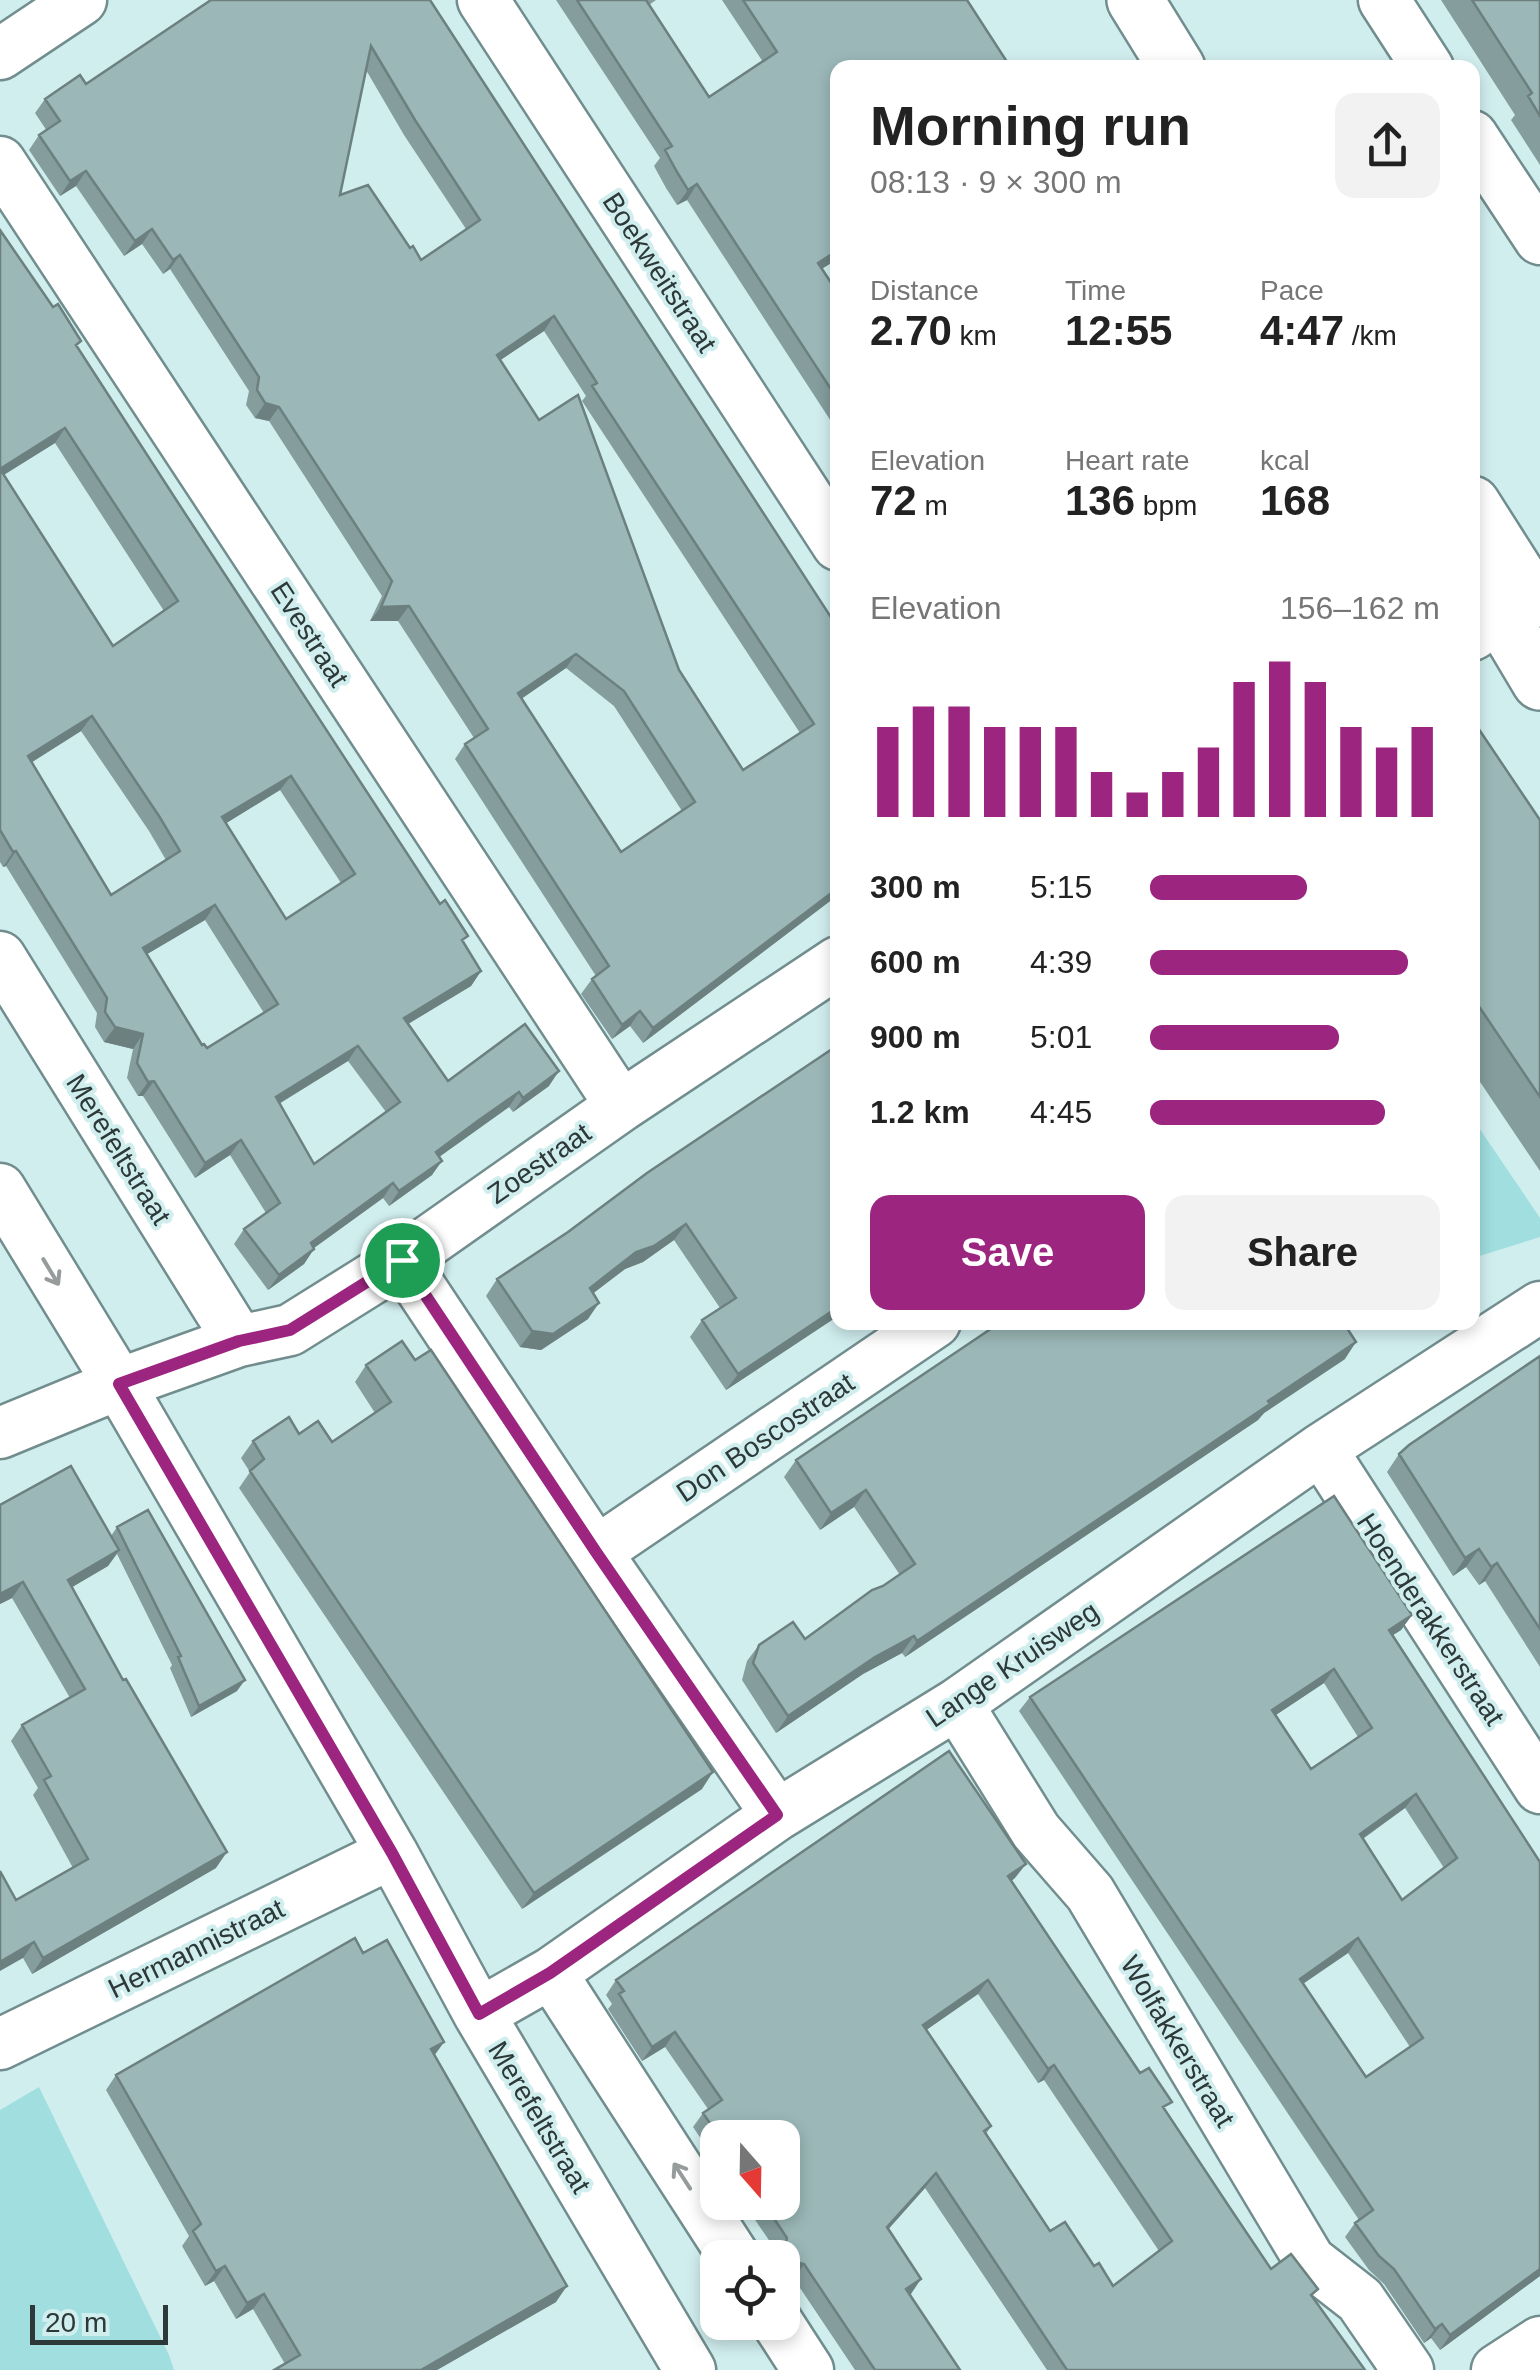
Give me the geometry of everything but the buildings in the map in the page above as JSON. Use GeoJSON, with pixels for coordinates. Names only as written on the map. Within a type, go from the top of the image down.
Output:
{"type":"FeatureCollection","features":[{"type":"Feature","properties":{"kind":"main road"},"geometry":{"type":"LineString","coordinates":[[1135,0],[1172,60]]}},
{"type":"Feature","properties":{"kind":"main road"},"geometry":{"type":"LineString","coordinates":[[1480,523],[1517,611],[1540,682]]}},
{"type":"Feature","properties":{"kind":"main road"},"geometry":{"type":"LineString","coordinates":[[1480,576],[1517,611]]}},
{"type":"Feature","properties":{"kind":"street"},"geometry":{"type":"LineString","coordinates":[[0,54],[81,0]]}},
{"type":"Feature","properties":{"kind":"street","name":"Boekweitstraat"},"geometry":{"type":"LineString","coordinates":[[482,0],[830,532]]}},
{"type":"Feature","properties":{"kind":"street"},"geometry":{"type":"LineString","coordinates":[[1384,0],[1423,60]]}},
{"type":"Feature","properties":{"kind":"street"},"geometry":{"type":"LineString","coordinates":[[1480,148],[1540,240]]}},
{"type":"Feature","properties":{"kind":"street","name":"Evestraat"},"geometry":{"type":"LineString","coordinates":[[0,162],[621,1106]]}},
{"type":"Feature","properties":{"kind":"street","name":"Merefeltstraat"},"geometry":{"type":"LineString","coordinates":[[0,958],[239,1341]]}},
{"type":"Feature","properties":{"kind":"street","name":"Zoestraat"},"geometry":{"type":"LineString","coordinates":[[0,1434],[119,1384],[239,1341],[290,1330],[402,1260],[621,1106],[830,967]]}},
{"type":"Feature","properties":{"kind":"street","name":"Merefeltstraat"},"geometry":{"type":"LineString","coordinates":[[0,1189],[119,1384],[392,1853],[479,2014],[690,2370]]}},
{"type":"Feature","properties":{"kind":"street"},"geometry":{"type":"LineString","coordinates":[[402,1260],[777,1815]]}},
{"type":"Feature","properties":{"kind":"street","name":"Lange Kruisweg"},"geometry":{"type":"LineString","coordinates":[[479,2014],[550,1973],[777,1815],[958,1704],[1322,1449],[1540,1306]]}},
{"type":"Feature","properties":{"kind":"street","name":"Don Boscostraat"},"geometry":{"type":"LineString","coordinates":[[596,1552],[923,1330]]}},
{"type":"Feature","properties":{"kind":"street","name":"Hoenderakkerstraat"},"geometry":{"type":"LineString","coordinates":[[1322,1449],[1540,1788]]}},
{"type":"Feature","properties":{"kind":"street","name":"Wolfakkerstraat"},"geometry":{"type":"LineString","coordinates":[[958,1704],[1036,1831],[1090,1893],[1310,2261],[1360,2300],[1408,2370]]}},
{"type":"Feature","properties":{"kind":"street","name":"Hermannistraat"},"geometry":{"type":"LineString","coordinates":[[0,2044],[392,1853]]}},
{"type":"Feature","properties":{"kind":"street"},"geometry":{"type":"LineString","coordinates":[[550,1973],[723,2240]]}},
{"type":"Feature","properties":{"kind":"street"},"geometry":{"type":"LineString","coordinates":[[789,2340],[808,2370]]}},
{"type":"Feature","properties":{"kind":"street"},"geometry":{"type":"LineString","coordinates":[[1497,2370],[1540,2342]]}},
{"type":"Feature","properties":{"kind":"shaded area"},"geometry":{"type":"Polygon","coordinates":[[[1480,1129],[1540,1218],[1540,1237],[1480,1256],[1480,1129]]]}},
{"type":"Feature","properties":{"kind":"shaded area"},"geometry":{"type":"Polygon","coordinates":[[[39,2087],[174,2370],[0,2370],[0,2110],[39,2087]]]}},
{"type":"Feature","properties":{"kind":"route"},"geometry":{"type":"LineString","coordinates":[[402,1260],[777,1815],[550,1973],[479,2014],[392,1853],[119,1384],[239,1341],[290,1330],[402,1260]]}}]}
